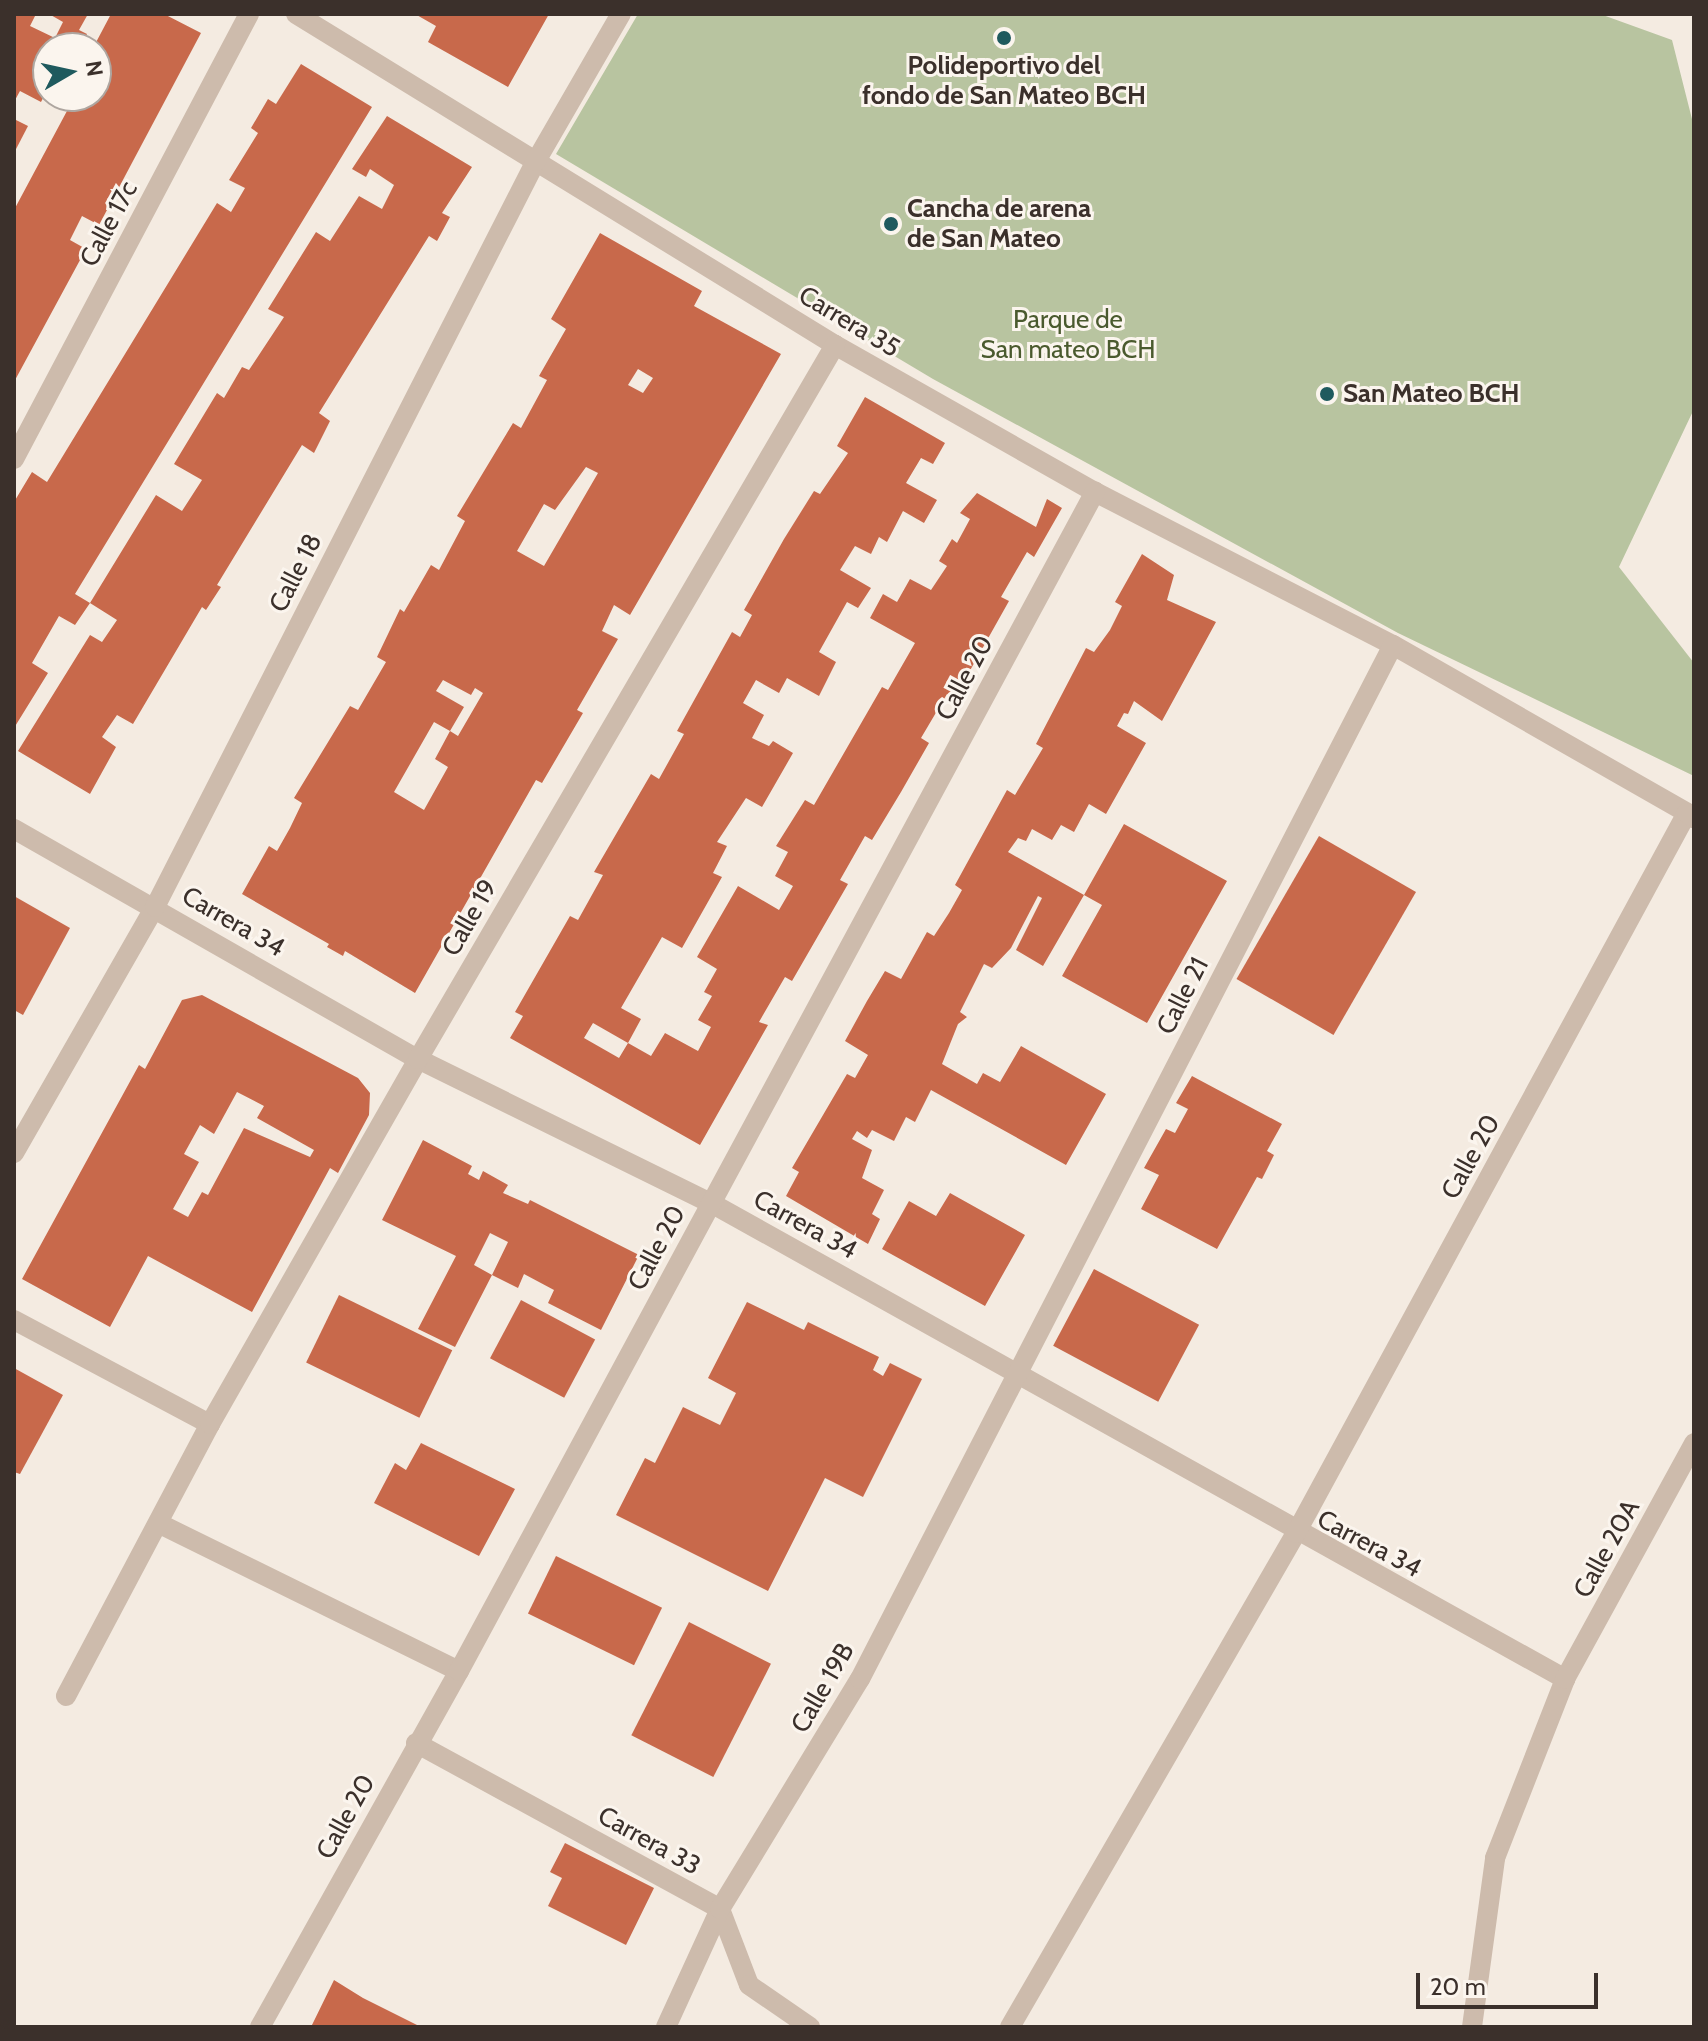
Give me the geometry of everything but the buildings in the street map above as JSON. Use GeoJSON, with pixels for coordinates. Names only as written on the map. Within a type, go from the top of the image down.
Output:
{"type":"FeatureCollection","features":[{"type":"Feature","properties":{"kind":"street","name":"Calle 17c"},"geometry":{"type":"LineString","coordinates":[[14,459],[249,14]]}},
{"type":"Feature","properties":{"kind":"street","name":"Carrera 35"},"geometry":{"type":"LineString","coordinates":[[296,14],[835,345],[1095,492],[1393,645],[1690,816]]}},
{"type":"Feature","properties":{"kind":"street","name":"Calle 18"},"geometry":{"type":"LineString","coordinates":[[14,1153],[155,907],[536,161],[621,14]]}},
{"type":"Feature","properties":{"kind":"street","name":"Calle 19"},"geometry":{"type":"LineString","coordinates":[[66,1696],[160,1524],[210,1424],[418,1059],[835,345]]}},
{"type":"Feature","properties":{"kind":"street","name":"Calle 20"},"geometry":{"type":"LineString","coordinates":[[260,2027],[416,1743],[459,1671],[1095,492]]}},
{"type":"Feature","properties":{"kind":"street","name":"Calle 21"},"geometry":{"type":"LineString","coordinates":[[1018,1372],[1393,645]]}},
{"type":"Feature","properties":{"kind":"street","name":"Calle 20"},"geometry":{"type":"LineString","coordinates":[[1010,2027],[1296,1533],[1690,816]]}},
{"type":"Feature","properties":{"kind":"street","name":"Carrera 34"},"geometry":{"type":"LineString","coordinates":[[14,829],[418,1059],[711,1203],[1018,1372],[1296,1533],[1565,1679]]}},
{"type":"Feature","properties":{"kind":"street"},"geometry":{"type":"LineString","coordinates":[[14,1320],[210,1424]]}},
{"type":"Feature","properties":{"kind":"street","name":"Calle 19B"},"geometry":{"type":"LineString","coordinates":[[666,2027],[720,1909],[860,1679],[1018,1372]]}},
{"type":"Feature","properties":{"kind":"street","name":"Calle 20A"},"geometry":{"type":"LineString","coordinates":[[1472,2027],[1495,1858],[1565,1679],[1694,1443]]}},
{"type":"Feature","properties":{"kind":"street"},"geometry":{"type":"LineString","coordinates":[[160,1524],[459,1671]]}},
{"type":"Feature","properties":{"kind":"street","name":"Carrera 33"},"geometry":{"type":"LineString","coordinates":[[416,1743],[720,1909]]}},
{"type":"Feature","properties":{"kind":"street"},"geometry":{"type":"LineString","coordinates":[[720,1909],[749,1985],[810,2027]]}},
{"type":"Feature","properties":{"kind":"green space","name":"San Mateo BCH"},"geometry":{"type":"Polygon","coordinates":[[[638,14],[1600,14],[1672,40],[1694,127],[1694,409],[1619,567],[1694,663],[1694,776],[1398,633],[933,379],[556,154],[638,14]]]}},
{"type":"Feature","properties":{"kind":"place","name":"Polideportivo del fondo de San Mateo BCH"},"geometry":{"type":"Point","coordinates":[1004,38]}},
{"type":"Feature","properties":{"kind":"place","name":"Cancha de arena de San Mateo"},"geometry":{"type":"Point","coordinates":[891,224]}},
{"type":"Feature","properties":{"kind":"place","name":"San Mateo BCH"},"geometry":{"type":"Point","coordinates":[1327,394]}},
{"type":"Feature","properties":{"kind":"park label","name":"Parque de San mateo BCH"},"geometry":{"type":"Point","coordinates":[1068,335]}}]}
